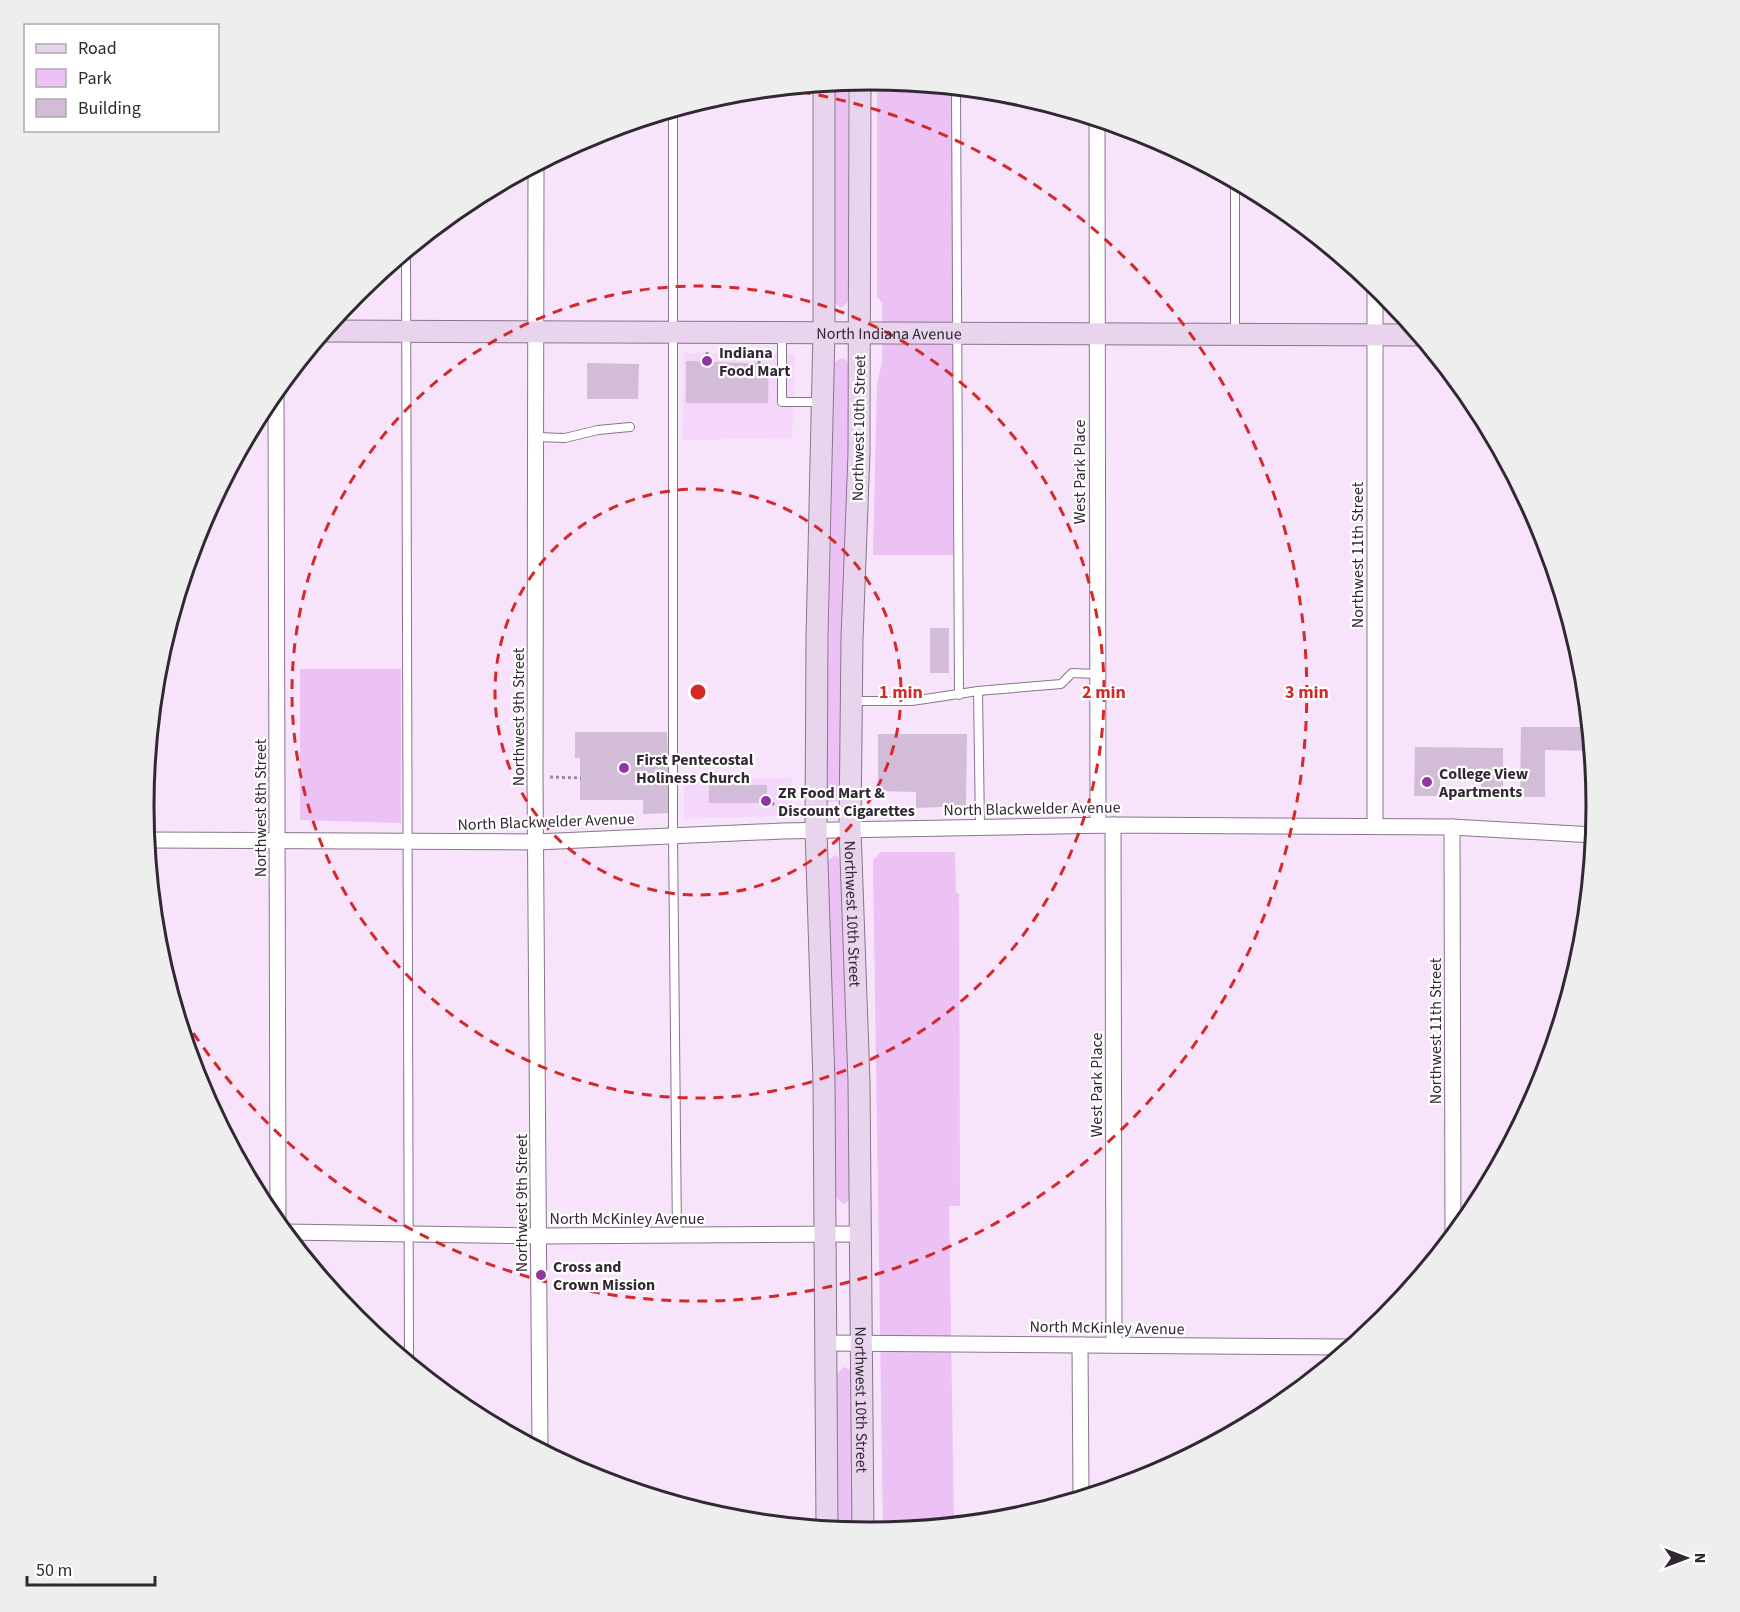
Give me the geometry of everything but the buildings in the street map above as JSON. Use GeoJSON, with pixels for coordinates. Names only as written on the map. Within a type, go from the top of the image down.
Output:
{"type":"FeatureCollection","features":[{"type":"Feature","properties":{"kind":"main road","name":"Northwest 10th Street"},"geometry":{"type":"LineString","coordinates":[[860,90],[859,453],[850,829],[859,1081],[863,1522]]}},
{"type":"Feature","properties":{"kind":"main road","name":"Northwest 10th Street"},"geometry":{"type":"LineString","coordinates":[[824,92],[824,332],[817,638],[816,830],[824,1082],[827,1520]]}},
{"type":"Feature","properties":{"kind":"main road","name":"North Indiana Avenue"},"geometry":{"type":"LineString","coordinates":[[335,331],[1409,335]]}},
{"type":"Feature","properties":{"kind":"street","name":"West Park Place"},"geometry":{"type":"LineString","coordinates":[[1097,127],[1098,825]]}},
{"type":"Feature","properties":{"kind":"street","name":"Northwest 9th Street"},"geometry":{"type":"LineString","coordinates":[[536,173],[536,842],[540,1441]]}},
{"type":"Feature","properties":{"kind":"street","name":"Northwest 11th Street"},"geometry":{"type":"LineString","coordinates":[[1375,299],[1375,825]]}},
{"type":"Feature","properties":{"kind":"street","name":"Northwest 8th Street"},"geometry":{"type":"LineString","coordinates":[[276,406],[278,1208]]}},
{"type":"Feature","properties":{"kind":"street","name":"North Blackwelder Avenue"},"geometry":{"type":"LineString","coordinates":[[155,840],[536,842],[816,830],[1098,825],[1375,825],[1452,827],[1585,835]]}},
{"type":"Feature","properties":{"kind":"street","name":"West Park Place"},"geometry":{"type":"LineString","coordinates":[[1113,825],[1114,1345]]}},
{"type":"Feature","properties":{"kind":"street","name":"Northwest 11th Street"},"geometry":{"type":"LineString","coordinates":[[1452,827],[1453,1221]]}},
{"type":"Feature","properties":{"kind":"street","name":"North McKinley Avenue"},"geometry":{"type":"LineString","coordinates":[[295,1232],[539,1236],[861,1234]]}},
{"type":"Feature","properties":{"kind":"street","name":"North McKinley Avenue"},"geometry":{"type":"LineString","coordinates":[[826,1343],[1339,1347]]}},
{"type":"Feature","properties":{"kind":"street"},"geometry":{"type":"LineString","coordinates":[[1080,1345],[1081,1490]]}},
{"type":"Feature","properties":{"kind":"lane"},"geometry":{"type":"LineString","coordinates":[[957,95],[959,694]]}},
{"type":"Feature","properties":{"kind":"lane"},"geometry":{"type":"LineString","coordinates":[[673,118],[673,835],[677,1236]]}},
{"type":"Feature","properties":{"kind":"lane"},"geometry":{"type":"LineString","coordinates":[[1235,190],[1235,334]]}},
{"type":"Feature","properties":{"kind":"lane"},"geometry":{"type":"LineString","coordinates":[[406,261],[409,1353]]}},
{"type":"Feature","properties":{"kind":"lane"},"geometry":{"type":"LineString","coordinates":[[782,332],[783,402],[823,402]]}},
{"type":"Feature","properties":{"kind":"lane"},"geometry":{"type":"LineString","coordinates":[[536,437],[565,438],[598,430],[630,427]]}},
{"type":"Feature","properties":{"kind":"lane"},"geometry":{"type":"LineString","coordinates":[[852,701],[912,700],[978,691],[1061,684],[1072,673],[1097,674]]}},
{"type":"Feature","properties":{"kind":"lane"},"geometry":{"type":"LineString","coordinates":[[978,691],[980,827]]}},
{"type":"Feature","properties":{"kind":"path"},"geometry":{"type":"LineString","coordinates":[[559,777],[581,778]]}},
{"type":"Feature","properties":{"kind":"path"},"geometry":{"type":"LineString","coordinates":[[766,801],[778,806]]}},
{"type":"Feature","properties":{"kind":"shaded area"},"geometry":{"type":"Polygon","coordinates":[[[684,353],[795,354],[792,438],[683,440],[684,353]]]}},
{"type":"Feature","properties":{"kind":"shaded area"},"geometry":{"type":"Polygon","coordinates":[[[792,778],[791,816],[684,818],[684,780],[792,778]]]}},
{"type":"Feature","properties":{"kind":"green space"},"geometry":{"type":"Polygon","coordinates":[[[877,90],[954,95],[955,555],[873,555],[877,383],[882,363],[882,303],[877,296],[877,90]]]}},
{"type":"Feature","properties":{"kind":"green space"},"geometry":{"type":"Polygon","coordinates":[[[848,91],[848,302],[841,308],[835,303],[834,92],[848,91]]]}},
{"type":"Feature","properties":{"kind":"green space"},"geometry":{"type":"Polygon","coordinates":[[[843,358],[849,363],[848,482],[842,625],[841,795],[838,801],[828,802],[826,797],[834,364],[843,358]]]}},
{"type":"Feature","properties":{"kind":"green space"},"geometry":{"type":"Polygon","coordinates":[[[300,669],[401,669],[401,823],[300,820],[300,669]]]}},
{"type":"Feature","properties":{"kind":"green space"},"geometry":{"type":"Polygon","coordinates":[[[881,852],[955,852],[956,893],[959,893],[960,1206],[949,1206],[954,1517],[883,1521],[873,860],[881,852]]]}},
{"type":"Feature","properties":{"kind":"green space"},"geometry":{"type":"Polygon","coordinates":[[[835,855],[841,863],[849,1071],[851,1196],[848,1202],[843,1204],[836,1197],[834,1042],[826,863],[835,855]]]}},
{"type":"Feature","properties":{"kind":"green space"},"geometry":{"type":"Polygon","coordinates":[[[844,1367],[851,1373],[852,1521],[838,1521],[837,1374],[844,1367]]]}},
{"type":"Feature","properties":{"kind":"place","name":"Indiana Food Mart"},"geometry":{"type":"Point","coordinates":[707,361]}},
{"type":"Feature","properties":{"kind":"place","name":"First Pentecostal Holiness Church"},"geometry":{"type":"Point","coordinates":[624,768]}},
{"type":"Feature","properties":{"kind":"place","name":"College View Apartments"},"geometry":{"type":"Point","coordinates":[1427,782]}},
{"type":"Feature","properties":{"kind":"place","name":"ZR Food Mart & Discount Cigarettes"},"geometry":{"type":"Point","coordinates":[766,801]}},
{"type":"Feature","properties":{"kind":"place","name":"Cross and Crown Mission"},"geometry":{"type":"Point","coordinates":[541,1275]}}]}
